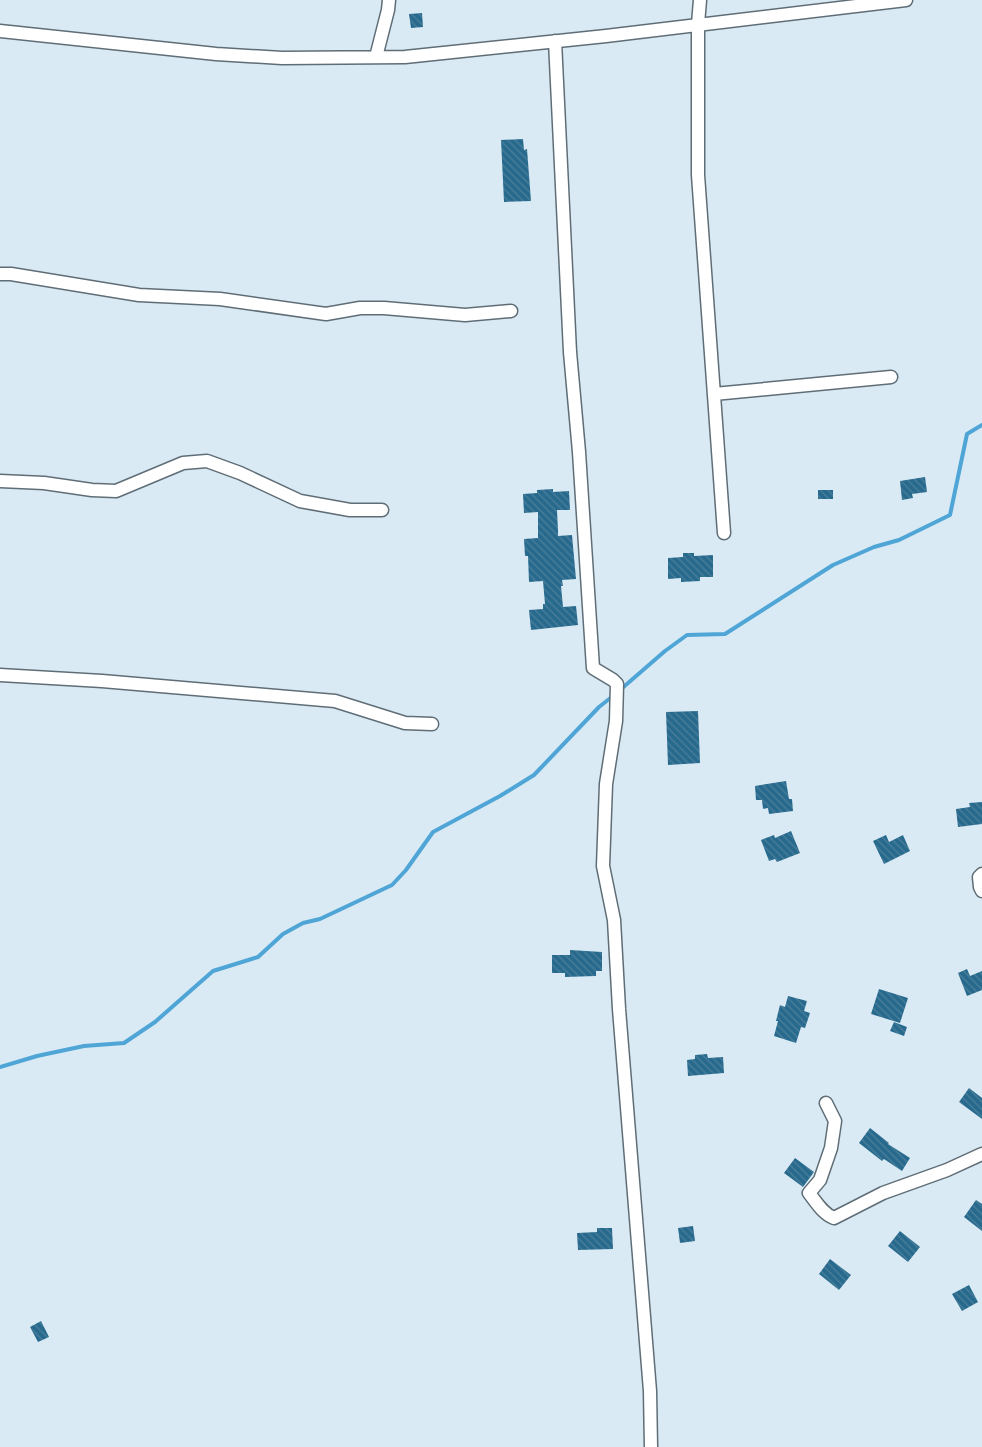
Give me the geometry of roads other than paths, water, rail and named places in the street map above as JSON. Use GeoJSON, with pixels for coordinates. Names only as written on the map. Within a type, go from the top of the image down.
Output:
{"type":"FeatureCollection","features":[{"type":"Feature","properties":{"kind":"street"},"geometry":{"type":"LineString","coordinates":[[376,57],[389,0]]}},
{"type":"Feature","properties":{"kind":"street"},"geometry":{"type":"LineString","coordinates":[[700,0],[698,24],[698,175],[724,532]]}},
{"type":"Feature","properties":{"kind":"street"},"geometry":{"type":"LineString","coordinates":[[0,31],[216,54],[282,58],[405,57],[906,0]]}},
{"type":"Feature","properties":{"kind":"street"},"geometry":{"type":"LineString","coordinates":[[554,41],[570,352],[579,452],[593,668],[617,684],[616,721],[606,784],[603,866],[614,920],[619,1009],[649,1382],[651,1447]]}},
{"type":"Feature","properties":{"kind":"street"},"geometry":{"type":"LineString","coordinates":[[0,274],[139,295],[220,299],[326,314],[360,308],[384,308],[465,315],[510,311]]}},
{"type":"Feature","properties":{"kind":"street"},"geometry":{"type":"LineString","coordinates":[[714,394],[891,377]]}},
{"type":"Feature","properties":{"kind":"street"},"geometry":{"type":"LineString","coordinates":[[0,481],[44,483],[116,492],[183,463],[207,461],[240,472],[300,501],[350,510],[382,510]]}},
{"type":"Feature","properties":{"kind":"street"},"geometry":{"type":"LineString","coordinates":[[0,675],[102,681],[335,701],[405,723],[432,724]]}},
{"type":"Feature","properties":{"kind":"street"},"geometry":{"type":"LineString","coordinates":[[982,874],[979,877],[982,891]]}},
{"type":"Feature","properties":{"kind":"street"},"geometry":{"type":"LineString","coordinates":[[826,1103],[835,1121],[831,1148],[820,1180],[810,1190],[809,1194],[819,1207],[834,1218],[883,1193],[947,1170],[982,1154]]}},
{"type":"Feature","properties":{"kind":"waterway"},"geometry":{"type":"LineString","coordinates":[[620,690],[665,651],[687,635],[725,634],[833,565],[874,547],[899,540],[950,515],[967,434],[982,425]]}},
{"type":"Feature","properties":{"kind":"waterway"},"geometry":{"type":"LineString","coordinates":[[0,1067],[37,1056],[84,1046],[124,1043],[155,1022],[213,971],[258,957],[283,934],[303,923],[320,919],[392,885],[406,870],[433,832],[500,796],[534,775],[599,707],[613,696]]}}]}
